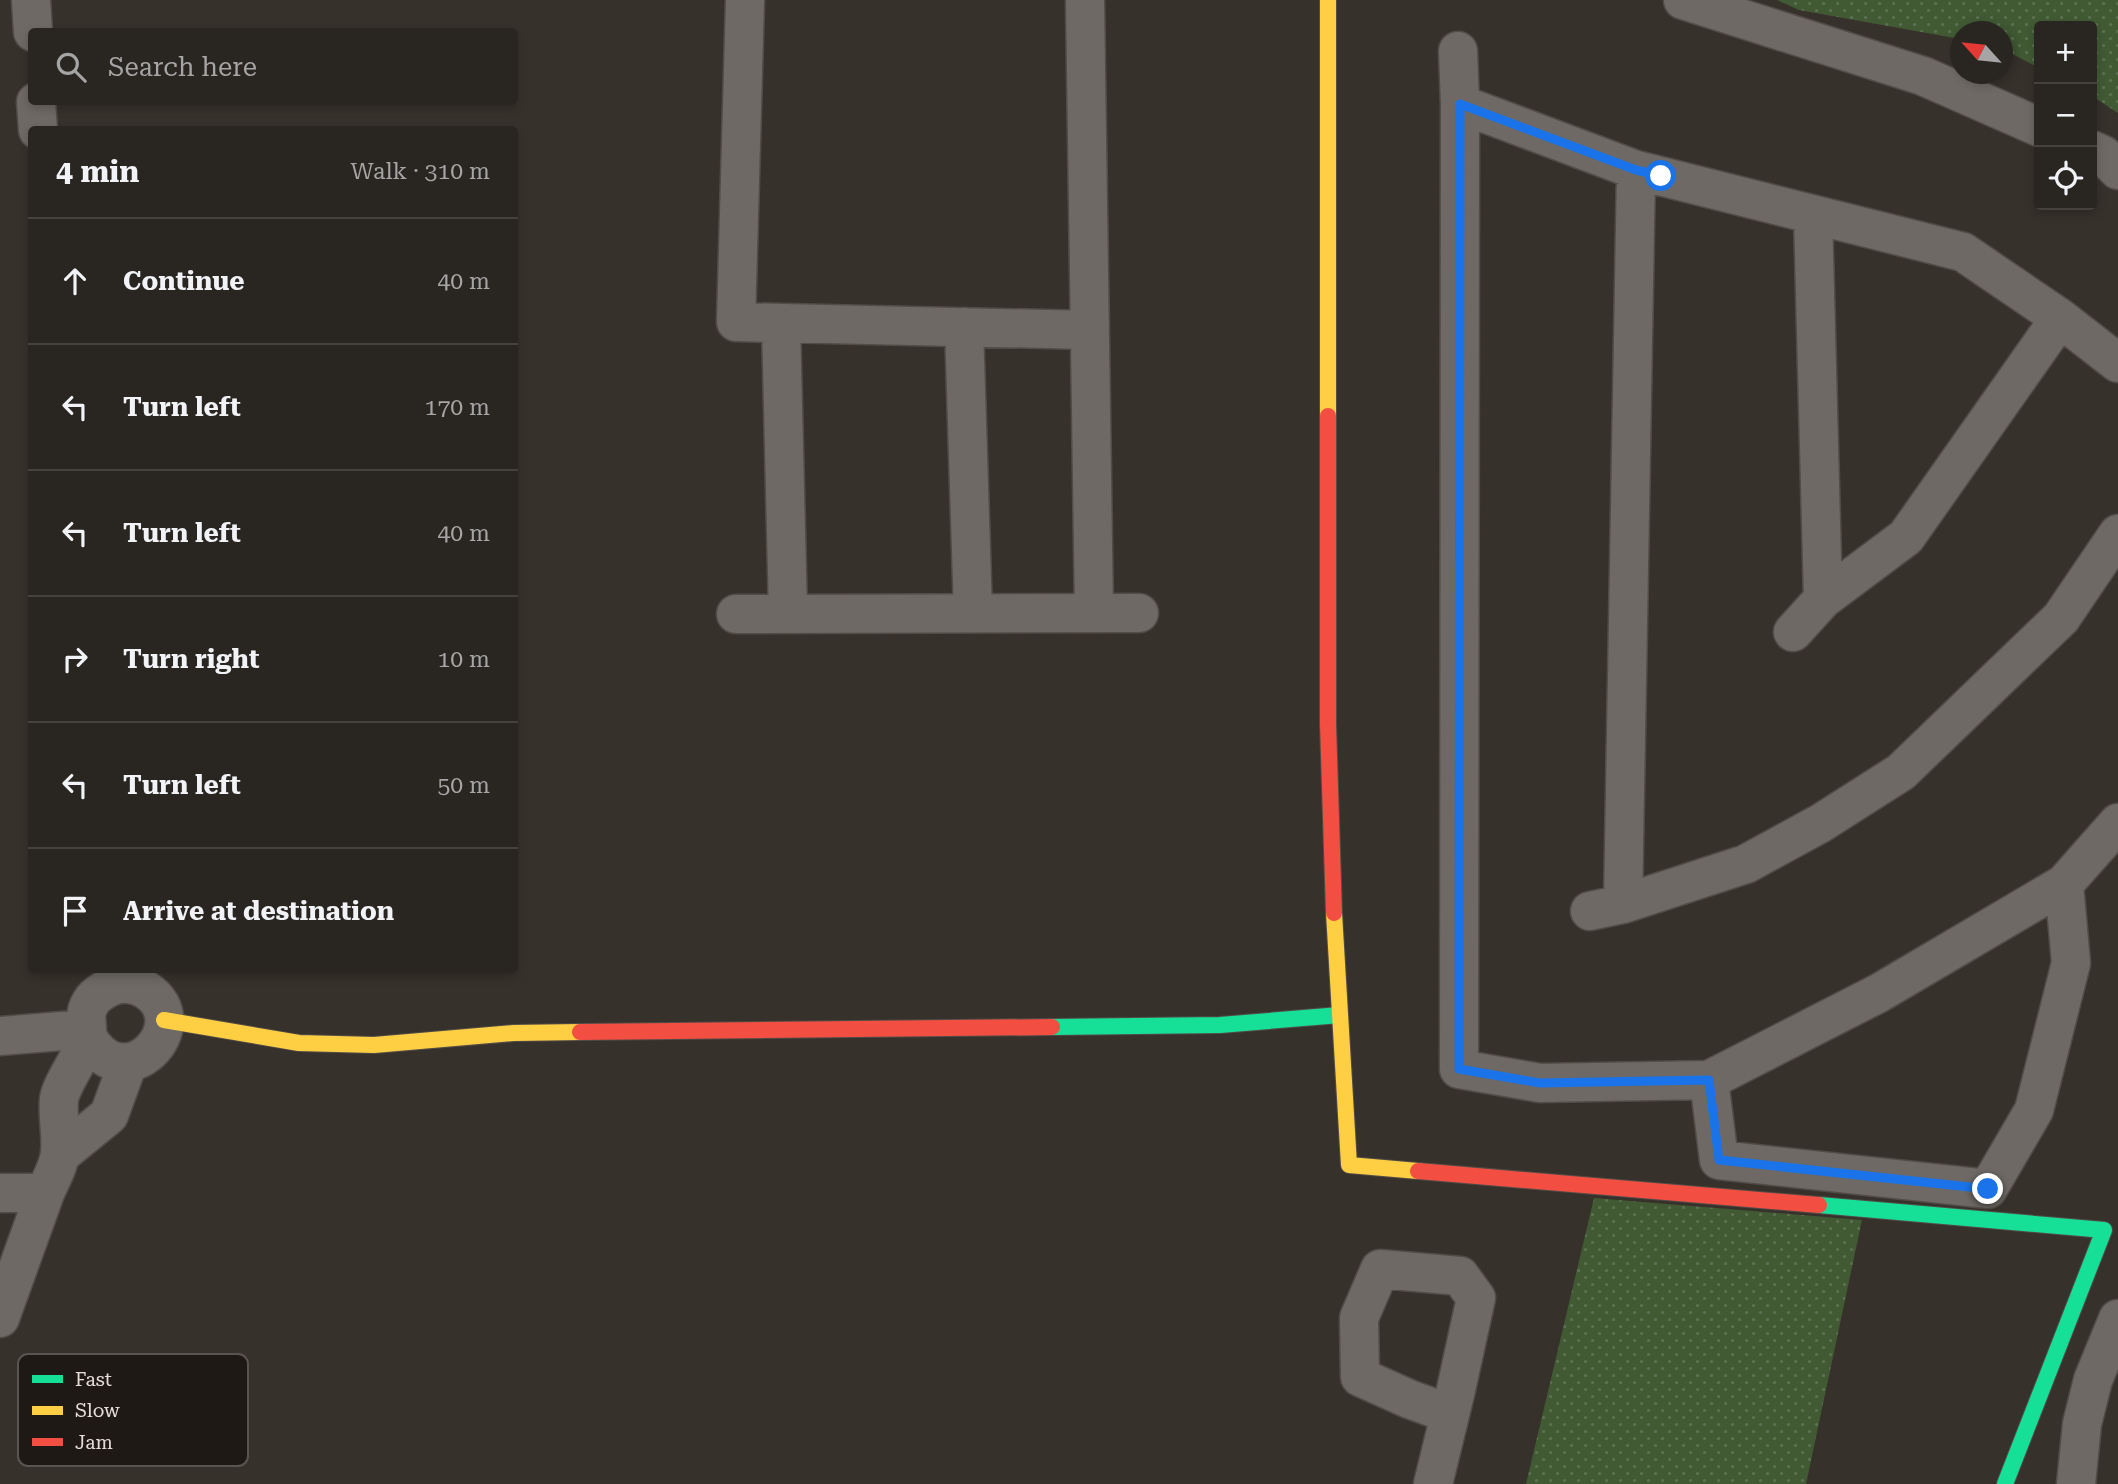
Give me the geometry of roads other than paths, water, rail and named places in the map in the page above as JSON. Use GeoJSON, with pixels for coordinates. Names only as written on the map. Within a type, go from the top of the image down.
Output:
{"type":"FeatureCollection","features":[{"type":"Feature","properties":{"kind":"street"},"geometry":{"type":"LineString","coordinates":[[31,0],[33,28]]}},
{"type":"Feature","properties":{"kind":"street"},"geometry":{"type":"LineString","coordinates":[[745,0],[736,322],[1090,330]]}},
{"type":"Feature","properties":{"kind":"street"},"geometry":{"type":"LineString","coordinates":[[1085,0],[1094,613]]}},
{"type":"Feature","properties":{"kind":"street"},"geometry":{"type":"LineString","coordinates":[[1328,0],[1328,724],[1332,888],[1349,1165],[2104,1230],[2005,1484]]}},
{"type":"Feature","properties":{"kind":"street"},"geometry":{"type":"LineString","coordinates":[[1683,0],[1923,76],[2034,125]]}},
{"type":"Feature","properties":{"kind":"street"},"geometry":{"type":"LineString","coordinates":[[1458,51],[1459,1069],[1540,1083],[1709,1080],[1879,993],[2064,884],[2118,823]]}},
{"type":"Feature","properties":{"kind":"street"},"geometry":{"type":"LineString","coordinates":[[1460,104],[1636,170],[1963,252],[2060,318],[2118,363]]}},
{"type":"Feature","properties":{"kind":"street"},"geometry":{"type":"LineString","coordinates":[[36,105],[38,126]]}},
{"type":"Feature","properties":{"kind":"street"},"geometry":{"type":"LineString","coordinates":[[2097,152],[2118,170]]}},
{"type":"Feature","properties":{"kind":"street"},"geometry":{"type":"LineString","coordinates":[[1636,170],[1607,907],[1746,864],[1821,823],[1902,772],[2061,618],[2118,534]]}},
{"type":"Feature","properties":{"kind":"street"},"geometry":{"type":"LineString","coordinates":[[1813,215],[1823,599]]}},
{"type":"Feature","properties":{"kind":"street"},"geometry":{"type":"LineString","coordinates":[[1793,632],[1823,599],[1906,537],[2060,318]]}},
{"type":"Feature","properties":{"kind":"street"},"geometry":{"type":"LineString","coordinates":[[781,323],[788,614]]}},
{"type":"Feature","properties":{"kind":"street"},"geometry":{"type":"LineString","coordinates":[[964,327],[973,613]]}},
{"type":"Feature","properties":{"kind":"street"},"geometry":{"type":"LineString","coordinates":[[736,614],[1139,613]]}},
{"type":"Feature","properties":{"kind":"street"},"geometry":{"type":"LineString","coordinates":[[1709,1080],[1719,1160],[1988,1189],[2034,1110],[2071,963],[2064,884]]}},
{"type":"Feature","properties":{"kind":"street"},"geometry":{"type":"LineString","coordinates":[[0,1318],[60,1155],[59,1098],[87,1025],[93,999],[103,990],[114,985],[127,984],[135,978],[159,1003],[164,1020],[159,1041],[152,1052],[141,1059],[128,1063],[115,1062],[103,1056],[94,1048],[87,1025],[78,973]]}},
{"type":"Feature","properties":{"kind":"street"},"geometry":{"type":"LineString","coordinates":[[164,1020],[299,1043],[373,1045],[514,1033],[1220,1025],[1340,1015]]}},
{"type":"Feature","properties":{"kind":"street"},"geometry":{"type":"LineString","coordinates":[[0,1036],[87,1025]]}},
{"type":"Feature","properties":{"kind":"street"},"geometry":{"type":"LineString","coordinates":[[60,1155],[109,1115],[128,1063]]}},
{"type":"Feature","properties":{"kind":"street"},"geometry":{"type":"LineString","coordinates":[[0,1193],[45,1193]]}},
{"type":"Feature","properties":{"kind":"street"},"geometry":{"type":"LineString","coordinates":[[2076,1484],[2082,1424],[2093,1380],[2118,1319]]}},
{"type":"Feature","properties":{"kind":"street"},"geometry":{"type":"LineString","coordinates":[[1433,1484],[1450,1414]]}}]}
